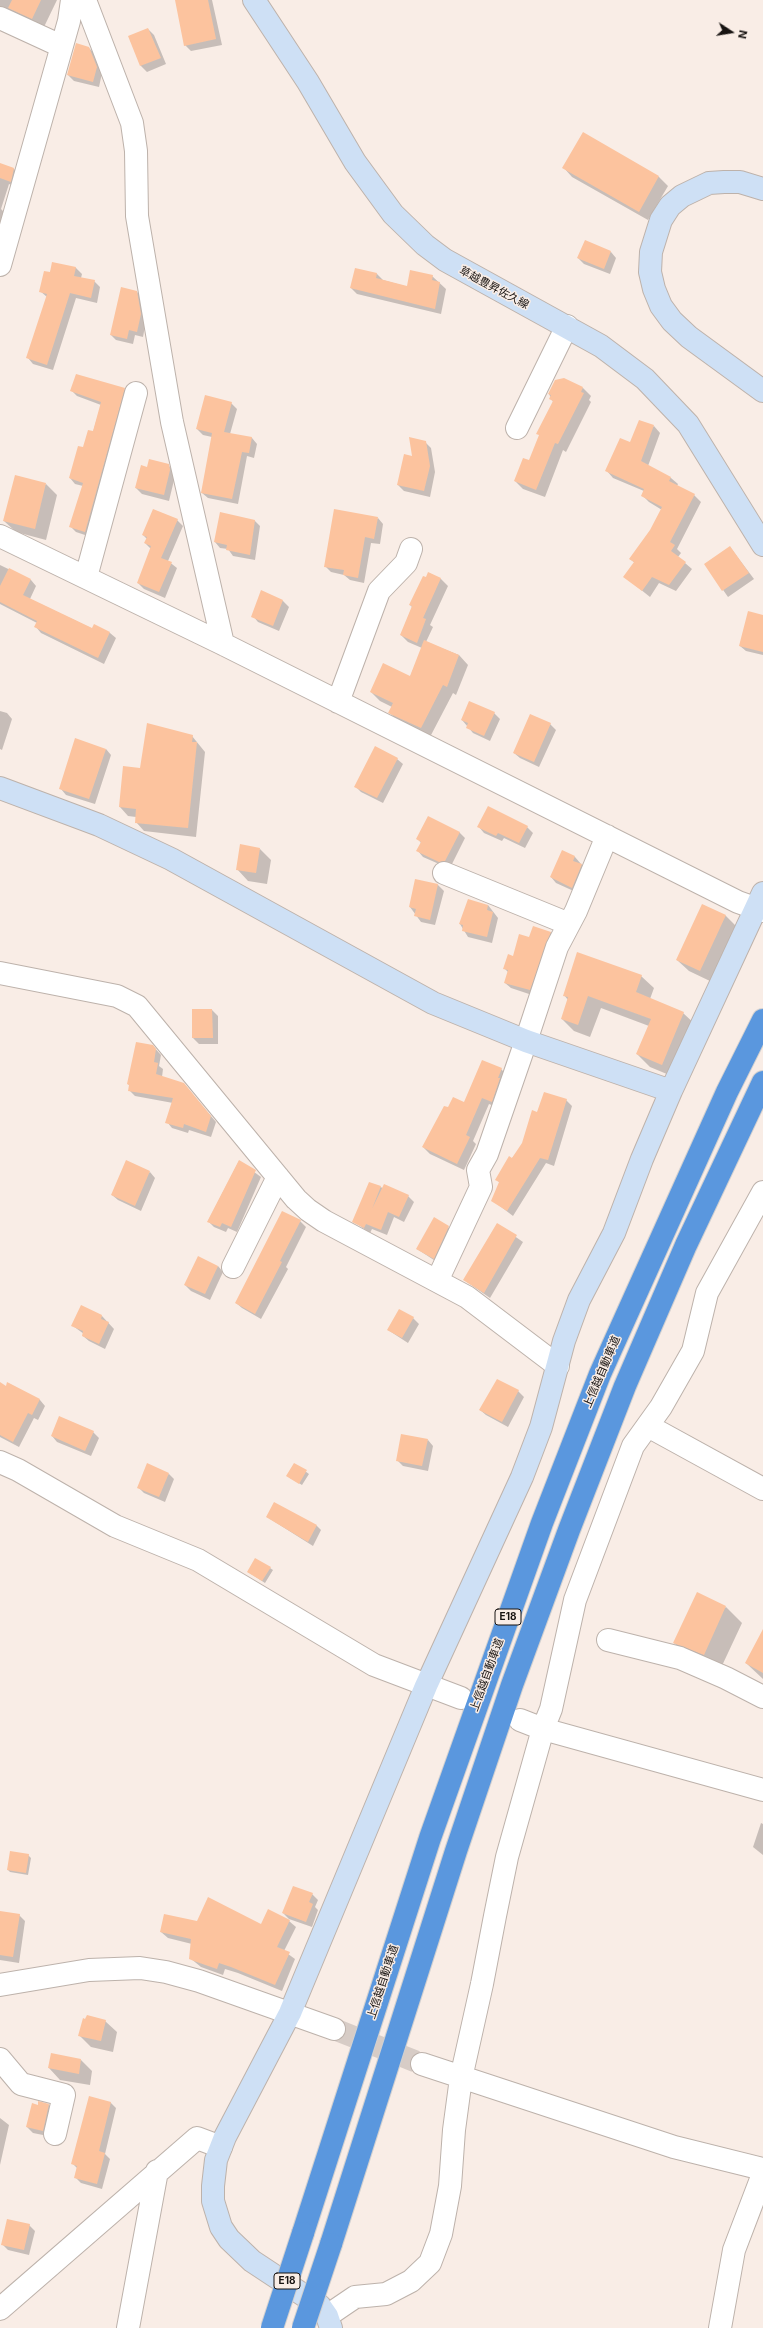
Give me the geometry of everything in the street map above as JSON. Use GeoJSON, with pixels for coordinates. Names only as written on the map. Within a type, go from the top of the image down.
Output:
{"type":"FeatureCollection","features":[{"type":"Feature","properties":{"kind":"highway","name":"上信越自動車道"},"geometry":{"type":"LineString","coordinates":[[272,2328],[430,1838],[539,1530],[600,1374],[727,1092],[763,1020]]}},
{"type":"Feature","properties":{"kind":"highway","name":"E18"},"geometry":{"type":"LineString","coordinates":[[303,2328],[459,1843],[512,1685],[569,1530],[626,1386],[686,1245],[763,1082]]}},
{"type":"Feature","properties":{"kind":"street"},"geometry":{"type":"LineString","coordinates":[[0,266],[69,21],[72,0]]}},
{"type":"Feature","properties":{"kind":"street"},"geometry":{"type":"LineString","coordinates":[[85,0],[132,123],[136,151],[137,216],[172,422],[223,644]]}},
{"type":"Feature","properties":{"kind":"street","name":"草越豊昇佐久線"},"geometry":{"type":"LineString","coordinates":[[254,0],[308,82],[370,184],[384,204],[408,230],[430,249],[467,274],[567,326],[624,362],[665,398],[688,424],[763,545]]}},
{"type":"Feature","properties":{"kind":"street"},"geometry":{"type":"LineString","coordinates":[[0,18],[61,46]]}},
{"type":"Feature","properties":{"kind":"street"},"geometry":{"type":"LineString","coordinates":[[763,189],[740,182],[709,183],[682,196],[670,206],[661,220],[651,252],[650,272],[654,289],[661,306],[672,321],[694,341],[763,391]]}},
{"type":"Feature","properties":{"kind":"street"},"geometry":{"type":"LineString","coordinates":[[517,428],[567,326]]}},
{"type":"Feature","properties":{"kind":"street"},"geometry":{"type":"LineString","coordinates":[[86,577],[136,393]]}},
{"type":"Feature","properties":{"kind":"street"},"geometry":{"type":"LineString","coordinates":[[0,536],[223,644],[738,902],[761,904],[671,1091],[642,1159],[614,1233],[579,1300],[564,1341],[541,1427],[522,1477],[426,1686],[290,2013],[221,2148],[214,2173],[213,2200],[221,2227],[229,2239],[252,2261],[309,2298],[329,2322],[355,2297],[386,2294],[411,2281],[430,2263],[441,2234],[450,2186],[454,2130],[461,2078],[482,1984],[507,1857],[543,1729],[551,1709],[575,1600],[633,1446],[661,1407],[693,1351],[708,1293],[763,1192]]}},
{"type":"Feature","properties":{"kind":"street"},"geometry":{"type":"LineString","coordinates":[[338,702],[379,591],[406,563],[411,549]]}},
{"type":"Feature","properties":{"kind":"street"},"geometry":{"type":"LineString","coordinates":[[0,788],[86,820],[138,843],[399,986],[433,1003],[526,1041],[671,1091]]}},
{"type":"Feature","properties":{"kind":"street"},"geometry":{"type":"LineString","coordinates":[[437,1281],[481,1187],[478,1170],[487,1154],[557,947],[569,924],[607,836]]}},
{"type":"Feature","properties":{"kind":"street"},"geometry":{"type":"LineString","coordinates":[[444,873],[569,924]]}},
{"type":"Feature","properties":{"kind":"street"},"geometry":{"type":"LineString","coordinates":[[0,973],[117,996],[137,1006],[296,1199],[324,1222],[466,1297],[558,1366]]}},
{"type":"Feature","properties":{"kind":"street"},"geometry":{"type":"LineString","coordinates":[[233,1267],[278,1177]]}},
{"type":"Feature","properties":{"kind":"street"},"geometry":{"type":"LineString","coordinates":[[648,1426],[763,1489]]}},
{"type":"Feature","properties":{"kind":"street"},"geometry":{"type":"LineString","coordinates":[[0,1462],[18,1470],[115,1526],[198,1560],[374,1665],[461,1698]]}},
{"type":"Feature","properties":{"kind":"street"},"geometry":{"type":"LineString","coordinates":[[608,1640],[680,1658],[726,1678],[763,1698]]}},
{"type":"Feature","properties":{"kind":"street"},"geometry":{"type":"LineString","coordinates":[[520,1720],[543,1729],[763,1790]]}},
{"type":"Feature","properties":{"kind":"street"},"geometry":{"type":"LineString","coordinates":[[0,1985],[89,1970],[140,1968],[166,1972],[199,1981],[334,2028]]}},
{"type":"Feature","properties":{"kind":"street"},"geometry":{"type":"LineString","coordinates":[[0,2059],[21,2084],[64,2095],[55,2134]]}},
{"type":"Feature","properties":{"kind":"street"},"geometry":{"type":"LineString","coordinates":[[422,2064],[674,2147],[763,2170]]}},
{"type":"Feature","properties":{"kind":"street"},"geometry":{"type":"LineString","coordinates":[[0,2310],[157,2171],[197,2138],[221,2148]]}},
{"type":"Feature","properties":{"kind":"street"},"geometry":{"type":"LineString","coordinates":[[128,2328],[157,2171]]}},
{"type":"Feature","properties":{"kind":"street"},"geometry":{"type":"LineString","coordinates":[[720,2328],[734,2250],[763,2174]]}},
{"type":"Feature","properties":{"kind":"building"},"geometry":{"type":"Polygon","coordinates":[[[12,0],[41,0],[32,19],[8,8],[12,0]]]}},
{"type":"Feature","properties":{"kind":"building"},"geometry":{"type":"Polygon","coordinates":[[[175,0],[208,0],[216,39],[184,46],[175,0]]]}},
{"type":"Feature","properties":{"kind":"building"},"geometry":{"type":"Polygon","coordinates":[[[148,28],[161,58],[140,66],[128,36],[148,28]]]}},
{"type":"Feature","properties":{"kind":"building"},"geometry":{"type":"Polygon","coordinates":[[[76,43],[89,47],[97,67],[93,82],[67,75],[76,43]]]}},
{"type":"Feature","properties":{"kind":"building"},"geometry":{"type":"Polygon","coordinates":[[[583,132],[659,176],[639,212],[562,168],[583,132]]]}},
{"type":"Feature","properties":{"kind":"building"},"geometry":{"type":"Polygon","coordinates":[[[0,163],[14,168],[11,182],[0,178],[0,163]]]}},
{"type":"Feature","properties":{"kind":"building"},"geometry":{"type":"Polygon","coordinates":[[[585,240],[611,251],[604,269],[577,258],[585,240]]]}},
{"type":"Feature","properties":{"kind":"building"},"geometry":{"type":"Polygon","coordinates":[[[52,262],[76,267],[74,276],[95,280],[91,298],[70,293],[47,365],[26,358],[47,294],[39,292],[44,271],[50,272],[52,262]]]}},
{"type":"Feature","properties":{"kind":"building"},"geometry":{"type":"Polygon","coordinates":[[[355,268],[377,273],[376,278],[407,286],[410,270],[433,275],[432,280],[440,282],[435,309],[350,288],[355,268]]]}},
{"type":"Feature","properties":{"kind":"building"},"geometry":{"type":"Polygon","coordinates":[[[121,287],[137,291],[141,314],[137,332],[129,330],[127,339],[110,335],[121,287]]]}},
{"type":"Feature","properties":{"kind":"building"},"geometry":{"type":"Polygon","coordinates":[[[76,374],[125,388],[85,532],[69,527],[83,483],[69,478],[78,446],[83,447],[88,430],[93,431],[101,402],[70,391],[76,374]]]}},
{"type":"Feature","properties":{"kind":"building"},"geometry":{"type":"Polygon","coordinates":[[[564,378],[583,387],[581,392],[584,393],[558,444],[555,443],[536,490],[514,481],[523,458],[529,460],[539,435],[536,434],[553,401],[549,399],[551,395],[548,394],[555,380],[564,378]]]}},
{"type":"Feature","properties":{"kind":"building"},"geometry":{"type":"Polygon","coordinates":[[[205,395],[232,402],[224,432],[252,437],[249,453],[242,452],[232,499],[201,493],[212,433],[196,429],[205,395]]]}},
{"type":"Feature","properties":{"kind":"building"},"geometry":{"type":"Polygon","coordinates":[[[639,420],[654,425],[641,461],[671,477],[669,481],[695,494],[670,542],[675,545],[671,551],[686,562],[669,585],[652,577],[642,591],[623,577],[634,562],[629,559],[650,530],[662,507],[641,496],[644,489],[605,471],[620,438],[630,442],[639,420]]]}},
{"type":"Feature","properties":{"kind":"building"},"geometry":{"type":"Polygon","coordinates":[[[409,437],[426,441],[430,466],[424,491],[397,485],[404,454],[412,456],[409,437]]]}},
{"type":"Feature","properties":{"kind":"building"},"geometry":{"type":"Polygon","coordinates":[[[149,459],[169,464],[170,470],[164,495],[135,488],[141,465],[147,467],[149,459]]]}},
{"type":"Feature","properties":{"kind":"building"},"geometry":{"type":"Polygon","coordinates":[[[15,475],[46,483],[35,529],[3,521],[15,475]]]}},
{"type":"Feature","properties":{"kind":"building"},"geometry":{"type":"Polygon","coordinates":[[[153,509],[178,519],[161,558],[172,562],[159,592],[137,583],[151,546],[144,543],[147,537],[142,535],[153,509]]]}},
{"type":"Feature","properties":{"kind":"building"},"geometry":{"type":"Polygon","coordinates":[[[334,509],[378,517],[374,539],[365,537],[358,578],[343,575],[344,570],[324,567],[334,509]]]}},
{"type":"Feature","properties":{"kind":"building"},"geometry":{"type":"Polygon","coordinates":[[[220,512],[255,520],[250,555],[226,550],[227,545],[214,542],[220,512]]]}},
{"type":"Feature","properties":{"kind":"building"},"geometry":{"type":"Polygon","coordinates":[[[730,546],[749,573],[722,591],[704,564],[730,546]]]}},
{"type":"Feature","properties":{"kind":"building"},"geometry":{"type":"Polygon","coordinates":[[[9,568],[31,579],[23,595],[92,628],[94,624],[110,632],[98,658],[34,627],[37,621],[0,602],[0,586],[9,568]]]}},
{"type":"Feature","properties":{"kind":"building"},"geometry":{"type":"Polygon","coordinates":[[[428,572],[441,578],[423,618],[426,619],[417,643],[400,635],[412,606],[409,605],[423,576],[426,577],[428,572]]]}},
{"type":"Feature","properties":{"kind":"building"},"geometry":{"type":"Polygon","coordinates":[[[261,590],[283,600],[273,626],[251,617],[261,590]]]}},
{"type":"Feature","properties":{"kind":"building"},"geometry":{"type":"Polygon","coordinates":[[[748,611],[763,615],[763,652],[739,646],[748,611]]]}},
{"type":"Feature","properties":{"kind":"building"},"geometry":{"type":"Polygon","coordinates":[[[424,640],[459,655],[447,687],[443,685],[421,728],[388,713],[393,703],[370,692],[383,663],[410,676],[424,640]]]}},
{"type":"Feature","properties":{"kind":"building"},"geometry":{"type":"Polygon","coordinates":[[[469,701],[495,712],[484,736],[466,728],[468,723],[461,720],[469,701]]]}},
{"type":"Feature","properties":{"kind":"building"},"geometry":{"type":"Polygon","coordinates":[[[530,714],[551,723],[534,762],[513,753],[530,714]]]}},
{"type":"Feature","properties":{"kind":"building"},"geometry":{"type":"Polygon","coordinates":[[[147,723],[193,735],[192,742],[197,742],[188,828],[135,823],[136,809],[119,807],[123,766],[140,768],[147,723]]]}},
{"type":"Feature","properties":{"kind":"building"},"geometry":{"type":"Polygon","coordinates":[[[75,738],[106,749],[89,799],[59,789],[75,738]]]}},
{"type":"Feature","properties":{"kind":"building"},"geometry":{"type":"Polygon","coordinates":[[[375,746],[398,758],[377,798],[354,787],[375,746]]]}},
{"type":"Feature","properties":{"kind":"building"},"geometry":{"type":"Polygon","coordinates":[[[488,806],[528,826],[519,843],[498,833],[496,836],[477,827],[488,806]]]}},
{"type":"Feature","properties":{"kind":"building"},"geometry":{"type":"Polygon","coordinates":[[[428,816],[460,832],[445,861],[439,862],[416,851],[421,842],[416,839],[428,816]]]}},
{"type":"Feature","properties":{"kind":"building"},"geometry":{"type":"Polygon","coordinates":[[[240,844],[260,848],[256,873],[236,870],[240,844]]]}},
{"type":"Feature","properties":{"kind":"building"},"geometry":{"type":"Polygon","coordinates":[[[562,850],[575,856],[573,861],[582,864],[572,888],[550,877],[562,850]]]}},
{"type":"Feature","properties":{"kind":"building"},"geometry":{"type":"Polygon","coordinates":[[[415,879],[438,884],[430,920],[414,916],[416,909],[409,907],[415,879]]]}},
{"type":"Feature","properties":{"kind":"building"},"geometry":{"type":"Polygon","coordinates":[[[468,899],[488,905],[487,910],[493,912],[487,937],[462,931],[463,925],[459,924],[468,899]]]}},
{"type":"Feature","properties":{"kind":"building"},"geometry":{"type":"Polygon","coordinates":[[[702,904],[726,915],[700,971],[676,960],[702,904]]]}},
{"type":"Feature","properties":{"kind":"building"},"geometry":{"type":"Polygon","coordinates":[[[533,926],[551,932],[530,990],[504,983],[508,970],[503,969],[508,954],[513,956],[519,934],[529,937],[533,926]]]}},
{"type":"Feature","properties":{"kind":"building"},"geometry":{"type":"Polygon","coordinates":[[[577,952],[642,975],[636,992],[684,1012],[662,1065],[636,1054],[651,1019],[588,996],[578,1025],[561,1019],[568,997],[563,996],[577,952]]]}},
{"type":"Feature","properties":{"kind":"building"},"geometry":{"type":"Polygon","coordinates":[[[192,1009],[212,1009],[213,1038],[192,1038],[192,1009]]]}},
{"type":"Feature","properties":{"kind":"building"},"geometry":{"type":"Polygon","coordinates":[[[136,1042],[153,1045],[156,1049],[154,1062],[158,1063],[156,1074],[184,1083],[211,1116],[206,1132],[184,1124],[183,1128],[165,1123],[173,1098],[128,1091],[129,1085],[127,1084],[136,1042]]]}},
{"type":"Feature","properties":{"kind":"building"},"geometry":{"type":"Polygon","coordinates":[[[482,1060],[502,1068],[498,1078],[500,1078],[492,1102],[482,1098],[466,1135],[470,1137],[457,1164],[422,1147],[444,1106],[448,1107],[453,1097],[464,1102],[482,1060]]]}},
{"type":"Feature","properties":{"kind":"building"},"geometry":{"type":"Polygon","coordinates":[[[544,1092],[567,1099],[548,1160],[540,1158],[507,1211],[491,1201],[499,1182],[495,1180],[509,1156],[512,1158],[522,1143],[532,1110],[537,1112],[544,1092]]]}},
{"type":"Feature","properties":{"kind":"building"},"geometry":{"type":"Polygon","coordinates":[[[126,1160],[150,1171],[135,1206],[111,1195],[126,1160]]]}},
{"type":"Feature","properties":{"kind":"building"},"geometry":{"type":"Polygon","coordinates":[[[239,1160],[256,1170],[231,1227],[222,1223],[220,1227],[207,1222],[239,1160]]]}},
{"type":"Feature","properties":{"kind":"building"},"geometry":{"type":"Polygon","coordinates":[[[369,1182],[381,1186],[372,1209],[384,1184],[409,1195],[399,1217],[388,1212],[381,1230],[366,1224],[364,1228],[352,1222],[369,1182]]]}},
{"type":"Feature","properties":{"kind":"building"},"geometry":{"type":"Polygon","coordinates":[[[282,1211],[301,1220],[280,1261],[282,1262],[255,1314],[235,1303],[282,1211]]]}},
{"type":"Feature","properties":{"kind":"building"},"geometry":{"type":"Polygon","coordinates":[[[434,1217],[449,1226],[434,1259],[416,1249],[434,1217]]]}},
{"type":"Feature","properties":{"kind":"building"},"geometry":{"type":"Polygon","coordinates":[[[497,1223],[517,1235],[484,1293],[463,1280],[497,1223]]]}},
{"type":"Feature","properties":{"kind":"building"},"geometry":{"type":"Polygon","coordinates":[[[198,1256],[218,1266],[205,1294],[184,1285],[198,1256]]]}},
{"type":"Feature","properties":{"kind":"building"},"geometry":{"type":"Polygon","coordinates":[[[81,1305],[102,1315],[101,1319],[109,1322],[99,1344],[82,1336],[83,1331],[71,1326],[81,1305]]]}},
{"type":"Feature","properties":{"kind":"building"},"geometry":{"type":"Polygon","coordinates":[[[399,1309],[414,1317],[402,1338],[387,1330],[399,1309]]]}},
{"type":"Feature","properties":{"kind":"building"},"geometry":{"type":"Polygon","coordinates":[[[497,1379],[519,1390],[502,1422],[479,1410],[497,1379]]]}},
{"type":"Feature","properties":{"kind":"building"},"geometry":{"type":"Polygon","coordinates":[[[0,1382],[6,1386],[7,1382],[40,1399],[32,1415],[28,1413],[13,1442],[0,1435],[0,1382]]]}},
{"type":"Feature","properties":{"kind":"building"},"geometry":{"type":"Polygon","coordinates":[[[59,1416],[94,1431],[85,1451],[51,1436],[59,1416]]]}},
{"type":"Feature","properties":{"kind":"building"},"geometry":{"type":"Polygon","coordinates":[[[401,1434],[428,1439],[422,1466],[396,1461],[401,1434]]]}},
{"type":"Feature","properties":{"kind":"building"},"geometry":{"type":"Polygon","coordinates":[[[147,1463],[169,1473],[159,1497],[137,1488],[147,1463]]]}},
{"type":"Feature","properties":{"kind":"building"},"geometry":{"type":"Polygon","coordinates":[[[294,1463],[307,1470],[299,1484],[286,1476],[294,1463]]]}},
{"type":"Feature","properties":{"kind":"building"},"geometry":{"type":"Polygon","coordinates":[[[274,1502],[317,1525],[308,1542],[266,1517],[274,1502]]]}},
{"type":"Feature","properties":{"kind":"building"},"geometry":{"type":"Polygon","coordinates":[[[255,1558],[271,1567],[262,1581],[247,1572],[255,1558]]]}},
{"type":"Feature","properties":{"kind":"building"},"geometry":{"type":"Polygon","coordinates":[[[697,1592],[726,1606],[704,1655],[673,1643],[697,1592]]]}},
{"type":"Feature","properties":{"kind":"building"},"geometry":{"type":"Polygon","coordinates":[[[763,1629],[763,1673],[745,1663],[763,1629]]]}},
{"type":"Feature","properties":{"kind":"building"},"geometry":{"type":"Polygon","coordinates":[[[10,1851],[29,1854],[26,1873],[7,1870],[10,1851]]]}},
{"type":"Feature","properties":{"kind":"building"},"geometry":{"type":"Polygon","coordinates":[[[293,1886],[313,1893],[309,1902],[313,1904],[306,1922],[282,1913],[293,1886]]]}},
{"type":"Feature","properties":{"kind":"building"},"geometry":{"type":"Polygon","coordinates":[[[208,1897],[261,1924],[268,1909],[290,1920],[277,1947],[290,1952],[275,1985],[219,1963],[217,1969],[189,1959],[191,1939],[160,1932],[164,1914],[197,1921],[208,1897]]]}},
{"type":"Feature","properties":{"kind":"building"},"geometry":{"type":"Polygon","coordinates":[[[0,1911],[20,1914],[13,1957],[0,1955],[0,1911]]]}},
{"type":"Feature","properties":{"kind":"building"},"geometry":{"type":"Polygon","coordinates":[[[87,2015],[106,2020],[101,2041],[78,2036],[83,2018],[85,2019],[87,2015]]]}},
{"type":"Feature","properties":{"kind":"building"},"geometry":{"type":"Polygon","coordinates":[[[51,2053],[81,2059],[79,2074],[48,2068],[51,2053]]]}},
{"type":"Feature","properties":{"kind":"building"},"geometry":{"type":"Polygon","coordinates":[[[89,2096],[111,2102],[99,2151],[105,2153],[97,2184],[74,2178],[77,2166],[71,2164],[89,2096]]]}},
{"type":"Feature","properties":{"kind":"building"},"geometry":{"type":"Polygon","coordinates":[[[38,2101],[49,2104],[43,2131],[26,2127],[32,2103],[38,2105],[38,2101]]]}},
{"type":"Feature","properties":{"kind":"building"},"geometry":{"type":"Polygon","coordinates":[[[7,2219],[30,2224],[24,2250],[1,2245],[7,2219]]]}},
{"type":"Feature","properties":{"kind":"tunnel"},"geometry":{"type":"LineString","coordinates":[[461,1698],[520,1720]]}},
{"type":"Feature","properties":{"kind":"tunnel"},"geometry":{"type":"LineString","coordinates":[[334,2029],[422,2064]]}}]}
